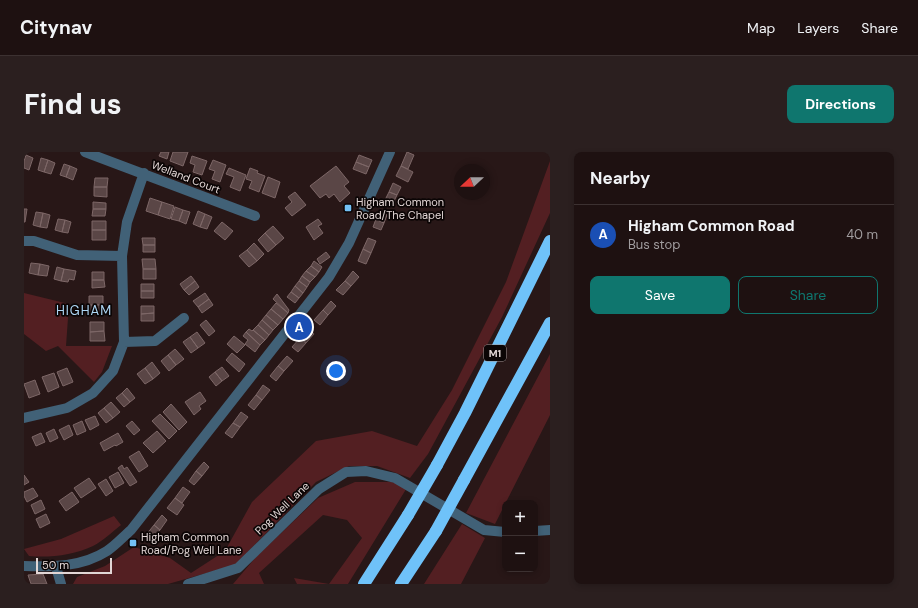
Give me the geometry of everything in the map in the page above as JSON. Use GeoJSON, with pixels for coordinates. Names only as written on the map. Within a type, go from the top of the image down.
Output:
{"type":"FeatureCollection","features":[{"type":"Feature","properties":{"kind":"highway","name":"M1"},"geometry":{"type":"LineString","coordinates":[[364,584],[408,515],[465,414],[550,240]]}},
{"type":"Feature","properties":{"kind":"highway"},"geometry":{"type":"LineString","coordinates":[[401,584],[436,531],[550,323]]}},
{"type":"Feature","properties":{"kind":"street","name":"Welland Court"},"geometry":{"type":"LineString","coordinates":[[85,152],[255,216]]}},
{"type":"Feature","properties":{"kind":"street"},"geometry":{"type":"LineString","coordinates":[[24,566],[56,567],[84,562],[108,551],[130,530],[329,277],[349,243],[390,152]]}},
{"type":"Feature","properties":{"kind":"street"},"geometry":{"type":"LineString","coordinates":[[24,418],[68,408],[93,394],[113,370],[124,342],[122,256],[127,222],[144,174]]}},
{"type":"Feature","properties":{"kind":"street"},"geometry":{"type":"LineString","coordinates":[[24,241],[34,242],[77,254],[122,256]]}},
{"type":"Feature","properties":{"kind":"street"},"geometry":{"type":"LineString","coordinates":[[124,342],[155,341],[184,318]]}},
{"type":"Feature","properties":{"kind":"street","name":"Pog Well Lane"},"geometry":{"type":"LineString","coordinates":[[188,584],[238,568],[318,489],[346,472],[366,471],[395,478],[484,530],[502,532]]}},
{"type":"Feature","properties":{"kind":"street"},"geometry":{"type":"LineString","coordinates":[[538,531],[550,530]]}},
{"type":"Feature","properties":{"kind":"street"},"geometry":{"type":"LineString","coordinates":[[56,567],[61,584]]}},
{"type":"Feature","properties":{"kind":"shaded area"},"geometry":{"type":"Polygon","coordinates":[[[550,161],[550,213],[502,317],[428,454],[410,478],[377,466],[349,466],[316,482],[235,565],[168,584],[73,584],[77,577],[105,566],[134,547],[170,558],[191,573],[225,551],[252,502],[316,441],[372,431],[417,446],[452,390],[506,282],[550,161]]]}},
{"type":"Feature","properties":{"kind":"shaded area"},"geometry":{"type":"Polygon","coordinates":[[[24,293],[69,304],[66,346],[112,346],[102,372],[94,382],[58,346],[46,351],[24,334],[24,293]]]}},
{"type":"Feature","properties":{"kind":"shaded area"},"geometry":{"type":"Polygon","coordinates":[[[550,354],[550,415],[507,500],[502,500],[502,510],[495,524],[466,513],[550,354]]]}},
{"type":"Feature","properties":{"kind":"shaded area"},"geometry":{"type":"Polygon","coordinates":[[[355,482],[392,482],[408,486],[348,584],[329,584],[362,538],[347,520],[323,515],[259,573],[264,584],[233,584],[256,557],[318,498],[355,482]]]}},
{"type":"Feature","properties":{"kind":"shaded area"},"geometry":{"type":"Polygon","coordinates":[[[114,516],[121,525],[100,542],[86,549],[70,554],[45,557],[29,556],[24,549],[61,539],[114,516]]]}},
{"type":"Feature","properties":{"kind":"shaded area"},"geometry":{"type":"Polygon","coordinates":[[[462,524],[485,538],[461,584],[424,584],[462,524]]]}},
{"type":"Feature","properties":{"kind":"shaded area"},"geometry":{"type":"Polygon","coordinates":[[[294,578],[329,584],[297,584],[294,578]]]}},
{"type":"Feature","properties":{"kind":"building"},"geometry":{"type":"Polygon","coordinates":[[[161,152],[169,152],[167,159],[159,156],[161,152]]]}},
{"type":"Feature","properties":{"kind":"building"},"geometry":{"type":"Polygon","coordinates":[[[173,152],[188,152],[183,166],[170,161],[173,152]]]}},
{"type":"Feature","properties":{"kind":"building"},"geometry":{"type":"Polygon","coordinates":[[[407,152],[414,155],[408,169],[401,166],[407,152]]]}},
{"type":"Feature","properties":{"kind":"building"},"geometry":{"type":"Polygon","coordinates":[[[26,155],[33,158],[29,170],[24,168],[26,155]]]}},
{"type":"Feature","properties":{"kind":"building"},"geometry":{"type":"Polygon","coordinates":[[[359,155],[372,160],[369,167],[356,162],[359,155]]]}},
{"type":"Feature","properties":{"kind":"building"},"geometry":{"type":"Polygon","coordinates":[[[192,156],[207,161],[202,175],[193,172],[195,165],[190,163],[192,156]]]}},
{"type":"Feature","properties":{"kind":"building"},"geometry":{"type":"Polygon","coordinates":[[[41,158],[48,160],[44,172],[38,170],[41,158]]]}},
{"type":"Feature","properties":{"kind":"building"},"geometry":{"type":"Polygon","coordinates":[[[48,160],[55,163],[51,174],[44,172],[48,160]]]}},
{"type":"Feature","properties":{"kind":"building"},"geometry":{"type":"Polygon","coordinates":[[[213,160],[226,165],[220,182],[212,179],[215,171],[209,169],[213,160]]]}},
{"type":"Feature","properties":{"kind":"building"},"geometry":{"type":"Polygon","coordinates":[[[356,162],[369,167],[366,174],[353,169],[356,162]]]}},
{"type":"Feature","properties":{"kind":"building"},"geometry":{"type":"Polygon","coordinates":[[[64,164],[70,166],[66,177],[60,175],[64,164]]]}},
{"type":"Feature","properties":{"kind":"building"},"geometry":{"type":"Polygon","coordinates":[[[70,166],[77,169],[73,180],[66,177],[70,166]]]}},
{"type":"Feature","properties":{"kind":"building"},"geometry":{"type":"Polygon","coordinates":[[[336,166],[349,182],[344,186],[350,193],[340,202],[334,194],[329,198],[326,194],[320,198],[310,186],[336,166]]]}},
{"type":"Feature","properties":{"kind":"building"},"geometry":{"type":"Polygon","coordinates":[[[401,166],[413,172],[408,182],[396,176],[401,166]]]}},
{"type":"Feature","properties":{"kind":"building"},"geometry":{"type":"Polygon","coordinates":[[[229,168],[246,175],[240,191],[230,187],[234,177],[226,174],[229,168]]]}},
{"type":"Feature","properties":{"kind":"building"},"geometry":{"type":"Polygon","coordinates":[[[250,168],[265,176],[259,192],[249,188],[252,181],[246,179],[250,168]]]}},
{"type":"Feature","properties":{"kind":"building"},"geometry":{"type":"Polygon","coordinates":[[[268,177],[280,182],[275,198],[262,193],[268,177]]]}},
{"type":"Feature","properties":{"kind":"building"},"geometry":{"type":"Polygon","coordinates":[[[95,178],[108,178],[107,187],[94,187],[95,178]]]}},
{"type":"Feature","properties":{"kind":"building"},"geometry":{"type":"Polygon","coordinates":[[[393,183],[401,187],[397,195],[389,192],[393,183]]]}},
{"type":"Feature","properties":{"kind":"building"},"geometry":{"type":"Polygon","coordinates":[[[94,187],[107,187],[107,197],[94,196],[94,187]]]}},
{"type":"Feature","properties":{"kind":"building"},"geometry":{"type":"Polygon","coordinates":[[[295,192],[306,205],[292,216],[285,208],[292,202],[288,197],[295,192]]]}},
{"type":"Feature","properties":{"kind":"building"},"geometry":{"type":"Polygon","coordinates":[[[389,192],[397,195],[393,203],[385,200],[389,192]]]}},
{"type":"Feature","properties":{"kind":"building"},"geometry":{"type":"Polygon","coordinates":[[[150,198],[162,202],[158,215],[146,211],[150,198]]]}},
{"type":"Feature","properties":{"kind":"building"},"geometry":{"type":"Polygon","coordinates":[[[93,202],[106,203],[106,209],[93,209],[93,202]]]}},
{"type":"Feature","properties":{"kind":"building"},"geometry":{"type":"Polygon","coordinates":[[[162,202],[174,206],[170,219],[158,215],[162,202]]]}},
{"type":"Feature","properties":{"kind":"building"},"geometry":{"type":"Polygon","coordinates":[[[175,207],[183,210],[179,221],[171,219],[175,207]]]}},
{"type":"Feature","properties":{"kind":"building"},"geometry":{"type":"Polygon","coordinates":[[[24,209],[27,209],[25,222],[24,222],[24,209]]]}},
{"type":"Feature","properties":{"kind":"building"},"geometry":{"type":"Polygon","coordinates":[[[93,209],[106,209],[105,216],[92,216],[93,209]]]}},
{"type":"Feature","properties":{"kind":"building"},"geometry":{"type":"Polygon","coordinates":[[[183,210],[190,212],[186,224],[179,221],[183,210]]]}},
{"type":"Feature","properties":{"kind":"building"},"geometry":{"type":"Polygon","coordinates":[[[198,211],[205,214],[200,227],[193,224],[198,211]]]}},
{"type":"Feature","properties":{"kind":"building"},"geometry":{"type":"Polygon","coordinates":[[[36,212],[43,213],[40,227],[33,225],[36,212]]]}},
{"type":"Feature","properties":{"kind":"building"},"geometry":{"type":"Polygon","coordinates":[[[380,212],[387,215],[384,223],[376,219],[380,212]]]}},
{"type":"Feature","properties":{"kind":"building"},"geometry":{"type":"Polygon","coordinates":[[[43,213],[50,215],[47,228],[40,227],[43,213]]]}},
{"type":"Feature","properties":{"kind":"building"},"geometry":{"type":"Polygon","coordinates":[[[205,214],[212,217],[207,229],[200,227],[205,214]]]}},
{"type":"Feature","properties":{"kind":"building"},"geometry":{"type":"Polygon","coordinates":[[[58,219],[65,220],[62,232],[55,230],[58,219]]]}},
{"type":"Feature","properties":{"kind":"building"},"geometry":{"type":"Polygon","coordinates":[[[318,219],[322,224],[318,226],[323,233],[314,240],[306,227],[318,219]]]}},
{"type":"Feature","properties":{"kind":"building"},"geometry":{"type":"Polygon","coordinates":[[[376,219],[384,223],[381,230],[373,227],[376,219]]]}},
{"type":"Feature","properties":{"kind":"building"},"geometry":{"type":"Polygon","coordinates":[[[65,220],[71,222],[68,233],[62,232],[65,220]]]}},
{"type":"Feature","properties":{"kind":"building"},"geometry":{"type":"Polygon","coordinates":[[[92,221],[106,221],[106,230],[92,230],[92,221]]]}},
{"type":"Feature","properties":{"kind":"building"},"geometry":{"type":"Polygon","coordinates":[[[222,222],[233,231],[225,240],[214,231],[222,222]]]}},
{"type":"Feature","properties":{"kind":"building"},"geometry":{"type":"Polygon","coordinates":[[[273,226],[284,238],[276,245],[265,233],[273,226]]]}},
{"type":"Feature","properties":{"kind":"building"},"geometry":{"type":"Polygon","coordinates":[[[92,230],[106,230],[106,240],[92,240],[92,230]]]}},
{"type":"Feature","properties":{"kind":"building"},"geometry":{"type":"Polygon","coordinates":[[[265,233],[276,245],[268,252],[258,240],[265,233]]]}},
{"type":"Feature","properties":{"kind":"building"},"geometry":{"type":"Polygon","coordinates":[[[142,238],[155,238],[155,245],[143,245],[142,238]]]}},
{"type":"Feature","properties":{"kind":"building"},"geometry":{"type":"Polygon","coordinates":[[[368,238],[376,241],[371,253],[363,249],[368,238]]]}},
{"type":"Feature","properties":{"kind":"building"},"geometry":{"type":"Polygon","coordinates":[[[254,243],[264,254],[257,261],[247,250],[254,243]]]}},
{"type":"Feature","properties":{"kind":"building"},"geometry":{"type":"Polygon","coordinates":[[[143,245],[155,245],[155,252],[143,252],[143,245]]]}},
{"type":"Feature","properties":{"kind":"building"},"geometry":{"type":"Polygon","coordinates":[[[363,249],[371,253],[366,264],[358,261],[363,249]]]}},
{"type":"Feature","properties":{"kind":"building"},"geometry":{"type":"Polygon","coordinates":[[[247,250],[257,261],[249,267],[239,256],[247,250]]]}},
{"type":"Feature","properties":{"kind":"building"},"geometry":{"type":"Polygon","coordinates":[[[326,252],[330,257],[320,264],[317,259],[326,252]]]}},
{"type":"Feature","properties":{"kind":"building"},"geometry":{"type":"Polygon","coordinates":[[[142,259],[155,259],[156,269],[143,269],[142,259]]]}},
{"type":"Feature","properties":{"kind":"building"},"geometry":{"type":"Polygon","coordinates":[[[314,261],[322,267],[319,272],[311,266],[314,261]]]}},
{"type":"Feature","properties":{"kind":"building"},"geometry":{"type":"Polygon","coordinates":[[[31,263],[40,264],[38,275],[29,273],[31,263]]]}},
{"type":"Feature","properties":{"kind":"building"},"geometry":{"type":"Polygon","coordinates":[[[40,264],[49,266],[47,276],[38,275],[40,264]]]}},
{"type":"Feature","properties":{"kind":"building"},"geometry":{"type":"Polygon","coordinates":[[[311,266],[319,272],[315,277],[306,271],[311,266]]]}},
{"type":"Feature","properties":{"kind":"building"},"geometry":{"type":"Polygon","coordinates":[[[57,267],[64,269],[61,281],[54,279],[57,267]]]}},
{"type":"Feature","properties":{"kind":"building"},"geometry":{"type":"Polygon","coordinates":[[[64,269],[76,271],[74,280],[69,279],[68,282],[61,281],[64,269]]]}},
{"type":"Feature","properties":{"kind":"building"},"geometry":{"type":"Polygon","coordinates":[[[143,269],[156,269],[156,279],[143,279],[143,269]]]}},
{"type":"Feature","properties":{"kind":"building"},"geometry":{"type":"Polygon","coordinates":[[[306,271],[315,277],[310,282],[302,276],[306,271]]]}},
{"type":"Feature","properties":{"kind":"building"},"geometry":{"type":"Polygon","coordinates":[[[353,271],[359,277],[351,286],[345,281],[353,271]]]}},
{"type":"Feature","properties":{"kind":"building"},"geometry":{"type":"Polygon","coordinates":[[[92,272],[104,272],[104,280],[92,280],[92,272]]]}},
{"type":"Feature","properties":{"kind":"building"},"geometry":{"type":"Polygon","coordinates":[[[191,276],[195,281],[184,290],[180,284],[191,276]]]}},
{"type":"Feature","properties":{"kind":"building"},"geometry":{"type":"Polygon","coordinates":[[[302,276],[310,282],[307,287],[299,281],[302,276]]]}},
{"type":"Feature","properties":{"kind":"building"},"geometry":{"type":"Polygon","coordinates":[[[92,280],[104,280],[105,287],[92,288],[92,280]]]}},
{"type":"Feature","properties":{"kind":"building"},"geometry":{"type":"Polygon","coordinates":[[[195,281],[199,287],[189,295],[184,290],[195,281]]]}},
{"type":"Feature","properties":{"kind":"building"},"geometry":{"type":"Polygon","coordinates":[[[299,281],[307,287],[303,293],[295,286],[299,281]]]}},
{"type":"Feature","properties":{"kind":"building"},"geometry":{"type":"Polygon","coordinates":[[[345,281],[351,286],[343,295],[336,290],[345,281]]]}},
{"type":"Feature","properties":{"kind":"building"},"geometry":{"type":"Polygon","coordinates":[[[141,284],[154,284],[154,291],[141,291],[141,284]]]}},
{"type":"Feature","properties":{"kind":"building"},"geometry":{"type":"Polygon","coordinates":[[[295,286],[303,293],[299,298],[291,292],[295,286]]]}},
{"type":"Feature","properties":{"kind":"building"},"geometry":{"type":"Polygon","coordinates":[[[141,291],[154,291],[154,298],[141,298],[141,291]]]}},
{"type":"Feature","properties":{"kind":"building"},"geometry":{"type":"Polygon","coordinates":[[[291,292],[299,298],[295,303],[287,297],[291,292]]]}},
{"type":"Feature","properties":{"kind":"building"},"geometry":{"type":"Polygon","coordinates":[[[205,293],[209,299],[198,307],[193,301],[205,293]]]}},
{"type":"Feature","properties":{"kind":"building"},"geometry":{"type":"Polygon","coordinates":[[[277,294],[289,310],[288,313],[273,299],[277,294]]]}},
{"type":"Feature","properties":{"kind":"building"},"geometry":{"type":"Polygon","coordinates":[[[89,296],[103,296],[103,305],[89,305],[89,296]]]}},
{"type":"Feature","properties":{"kind":"building"},"geometry":{"type":"Polygon","coordinates":[[[209,299],[213,305],[202,313],[198,307],[209,299]]]}},
{"type":"Feature","properties":{"kind":"building"},"geometry":{"type":"Polygon","coordinates":[[[331,301],[336,306],[328,315],[323,310],[331,301]]]}},
{"type":"Feature","properties":{"kind":"building"},"geometry":{"type":"Polygon","coordinates":[[[276,303],[288,313],[283,319],[271,309],[276,303]]]}},
{"type":"Feature","properties":{"kind":"building"},"geometry":{"type":"Polygon","coordinates":[[[89,305],[103,305],[104,314],[89,314],[89,305]]]}},
{"type":"Feature","properties":{"kind":"building"},"geometry":{"type":"Polygon","coordinates":[[[141,306],[154,306],[154,313],[141,314],[141,306]]]}},
{"type":"Feature","properties":{"kind":"building"},"geometry":{"type":"Polygon","coordinates":[[[271,309],[283,319],[278,325],[266,315],[271,309]]]}},
{"type":"Feature","properties":{"kind":"building"},"geometry":{"type":"Polygon","coordinates":[[[323,310],[328,315],[320,325],[314,320],[323,310]]]}},
{"type":"Feature","properties":{"kind":"building"},"geometry":{"type":"Polygon","coordinates":[[[154,313],[154,321],[141,321],[141,314],[154,313]]]}},
{"type":"Feature","properties":{"kind":"building"},"geometry":{"type":"Polygon","coordinates":[[[266,315],[278,325],[273,330],[262,320],[266,315]]]}},
{"type":"Feature","properties":{"kind":"building"},"geometry":{"type":"Polygon","coordinates":[[[206,320],[215,331],[209,336],[200,325],[206,320]]]}},
{"type":"Feature","properties":{"kind":"building"},"geometry":{"type":"Polygon","coordinates":[[[262,320],[273,330],[269,335],[258,325],[262,320]]]}},
{"type":"Feature","properties":{"kind":"building"},"geometry":{"type":"Polygon","coordinates":[[[90,322],[104,322],[104,331],[90,332],[90,322]]]}},
{"type":"Feature","properties":{"kind":"building"},"geometry":{"type":"Polygon","coordinates":[[[258,325],[269,335],[265,340],[253,330],[258,325]]]}},
{"type":"Feature","properties":{"kind":"building"},"geometry":{"type":"Polygon","coordinates":[[[309,328],[314,334],[306,343],[300,338],[309,328]]]}},
{"type":"Feature","properties":{"kind":"building"},"geometry":{"type":"Polygon","coordinates":[[[249,329],[252,331],[253,330],[265,340],[260,345],[246,332],[249,329]]]}},
{"type":"Feature","properties":{"kind":"building"},"geometry":{"type":"Polygon","coordinates":[[[104,331],[105,341],[90,341],[90,332],[104,331]]]}},
{"type":"Feature","properties":{"kind":"building"},"geometry":{"type":"Polygon","coordinates":[[[197,332],[205,343],[198,348],[190,337],[197,332]]]}},
{"type":"Feature","properties":{"kind":"building"},"geometry":{"type":"Polygon","coordinates":[[[246,332],[260,345],[255,352],[245,344],[248,340],[243,336],[246,332]]]}},
{"type":"Feature","properties":{"kind":"building"},"geometry":{"type":"Polygon","coordinates":[[[234,336],[245,345],[237,353],[227,344],[234,336]]]}},
{"type":"Feature","properties":{"kind":"building"},"geometry":{"type":"Polygon","coordinates":[[[190,337],[198,348],[191,353],[183,342],[190,337]]]}},
{"type":"Feature","properties":{"kind":"building"},"geometry":{"type":"Polygon","coordinates":[[[300,338],[306,343],[298,352],[292,347],[300,338]]]}},
{"type":"Feature","properties":{"kind":"building"},"geometry":{"type":"Polygon","coordinates":[[[175,349],[184,359],[176,365],[168,355],[175,349]]]}},
{"type":"Feature","properties":{"kind":"building"},"geometry":{"type":"Polygon","coordinates":[[[232,353],[245,364],[239,372],[226,360],[232,353]]]}},
{"type":"Feature","properties":{"kind":"building"},"geometry":{"type":"Polygon","coordinates":[[[168,355],[176,365],[169,371],[161,361],[168,355]]]}},
{"type":"Feature","properties":{"kind":"building"},"geometry":{"type":"Polygon","coordinates":[[[287,356],[293,361],[284,371],[278,366],[287,356]]]}},
{"type":"Feature","properties":{"kind":"building"},"geometry":{"type":"Polygon","coordinates":[[[152,362],[160,373],[153,379],[145,368],[152,362]]]}},
{"type":"Feature","properties":{"kind":"building"},"geometry":{"type":"Polygon","coordinates":[[[278,366],[284,371],[276,381],[270,376],[278,366]]]}},
{"type":"Feature","properties":{"kind":"building"},"geometry":{"type":"Polygon","coordinates":[[[222,367],[229,376],[222,381],[215,372],[222,367]]]}},
{"type":"Feature","properties":{"kind":"building"},"geometry":{"type":"Polygon","coordinates":[[[67,368],[73,382],[63,386],[57,372],[67,368]]]}},
{"type":"Feature","properties":{"kind":"building"},"geometry":{"type":"Polygon","coordinates":[[[145,368],[153,379],[145,384],[137,374],[145,368]]]}},
{"type":"Feature","properties":{"kind":"building"},"geometry":{"type":"Polygon","coordinates":[[[215,372],[222,381],[216,386],[209,377],[215,372]]]}},
{"type":"Feature","properties":{"kind":"building"},"geometry":{"type":"Polygon","coordinates":[[[54,373],[59,387],[48,392],[42,377],[54,373]]]}},
{"type":"Feature","properties":{"kind":"building"},"geometry":{"type":"Polygon","coordinates":[[[35,380],[40,394],[29,398],[24,384],[35,380]]]}},
{"type":"Feature","properties":{"kind":"building"},"geometry":{"type":"Polygon","coordinates":[[[263,385],[270,390],[262,400],[256,395],[263,385]]]}},
{"type":"Feature","properties":{"kind":"building"},"geometry":{"type":"Polygon","coordinates":[[[127,388],[135,398],[130,402],[122,393],[127,388]]]}},
{"type":"Feature","properties":{"kind":"building"},"geometry":{"type":"Polygon","coordinates":[[[200,392],[206,401],[199,406],[201,409],[194,415],[185,402],[200,392]]]}},
{"type":"Feature","properties":{"kind":"building"},"geometry":{"type":"Polygon","coordinates":[[[122,393],[130,402],[124,407],[116,398],[122,393]]]}},
{"type":"Feature","properties":{"kind":"building"},"geometry":{"type":"Polygon","coordinates":[[[256,395],[262,400],[254,410],[248,405],[256,395]]]}},
{"type":"Feature","properties":{"kind":"building"},"geometry":{"type":"Polygon","coordinates":[[[111,402],[120,412],[113,418],[104,408],[111,402]]]}},
{"type":"Feature","properties":{"kind":"building"},"geometry":{"type":"Polygon","coordinates":[[[171,404],[187,422],[179,430],[163,412],[171,404]]]}},
{"type":"Feature","properties":{"kind":"building"},"geometry":{"type":"Polygon","coordinates":[[[104,408],[113,418],[106,423],[98,413],[104,408]]]}},
{"type":"Feature","properties":{"kind":"building"},"geometry":{"type":"Polygon","coordinates":[[[241,412],[248,417],[240,427],[233,423],[241,412]]]}},
{"type":"Feature","properties":{"kind":"building"},"geometry":{"type":"Polygon","coordinates":[[[160,414],[177,431],[169,439],[152,421],[160,414]]]}},
{"type":"Feature","properties":{"kind":"building"},"geometry":{"type":"Polygon","coordinates":[[[95,416],[99,425],[90,430],[85,420],[95,416]]]}},
{"type":"Feature","properties":{"kind":"building"},"geometry":{"type":"Polygon","coordinates":[[[82,421],[86,431],[77,435],[73,425],[82,421]]]}},
{"type":"Feature","properties":{"kind":"building"},"geometry":{"type":"Polygon","coordinates":[[[132,421],[140,430],[134,435],[126,426],[132,421]]]}},
{"type":"Feature","properties":{"kind":"building"},"geometry":{"type":"Polygon","coordinates":[[[233,423],[240,427],[232,438],[225,433],[233,423]]]}},
{"type":"Feature","properties":{"kind":"building"},"geometry":{"type":"Polygon","coordinates":[[[69,425],[73,435],[64,440],[59,430],[69,425]]]}},
{"type":"Feature","properties":{"kind":"building"},"geometry":{"type":"Polygon","coordinates":[[[54,429],[58,438],[50,442],[46,433],[54,429]]]}},
{"type":"Feature","properties":{"kind":"building"},"geometry":{"type":"Polygon","coordinates":[[[157,431],[166,441],[153,453],[143,443],[157,431]]]}},
{"type":"Feature","properties":{"kind":"building"},"geometry":{"type":"Polygon","coordinates":[[[41,433],[45,442],[36,446],[32,437],[41,433]]]}},
{"type":"Feature","properties":{"kind":"building"},"geometry":{"type":"Polygon","coordinates":[[[118,433],[123,442],[104,451],[100,443],[118,433]]]}},
{"type":"Feature","properties":{"kind":"building"},"geometry":{"type":"Polygon","coordinates":[[[139,451],[148,466],[139,472],[129,457],[139,451]]]}},
{"type":"Feature","properties":{"kind":"building"},"geometry":{"type":"Polygon","coordinates":[[[204,462],[209,467],[202,476],[196,471],[204,462]]]}},
{"type":"Feature","properties":{"kind":"building"},"geometry":{"type":"Polygon","coordinates":[[[122,465],[124,469],[127,467],[137,482],[130,486],[118,468],[122,465]]]}},
{"type":"Feature","properties":{"kind":"building"},"geometry":{"type":"Polygon","coordinates":[[[196,471],[202,476],[194,485],[189,481],[196,471]]]}},
{"type":"Feature","properties":{"kind":"building"},"geometry":{"type":"Polygon","coordinates":[[[118,472],[124,483],[115,488],[109,477],[118,472]]]}},
{"type":"Feature","properties":{"kind":"building"},"geometry":{"type":"Polygon","coordinates":[[[24,475],[29,482],[24,485],[24,475]]]}},
{"type":"Feature","properties":{"kind":"building"},"geometry":{"type":"Polygon","coordinates":[[[89,478],[96,488],[81,498],[74,488],[89,478]]]}},
{"type":"Feature","properties":{"kind":"building"},"geometry":{"type":"Polygon","coordinates":[[[106,479],[113,491],[106,496],[98,484],[106,479]]]}},
{"type":"Feature","properties":{"kind":"building"},"geometry":{"type":"Polygon","coordinates":[[[183,487],[190,492],[182,503],[175,498],[183,487]]]}},
{"type":"Feature","properties":{"kind":"building"},"geometry":{"type":"Polygon","coordinates":[[[33,488],[38,496],[27,502],[24,492],[33,488]]]}},
{"type":"Feature","properties":{"kind":"building"},"geometry":{"type":"Polygon","coordinates":[[[72,492],[79,502],[66,511],[59,501],[72,492]]]}},
{"type":"Feature","properties":{"kind":"building"},"geometry":{"type":"Polygon","coordinates":[[[175,498],[184,505],[177,515],[167,508],[175,498]]]}},
{"type":"Feature","properties":{"kind":"building"},"geometry":{"type":"Polygon","coordinates":[[[41,500],[45,509],[35,514],[31,505],[41,500]]]}},
{"type":"Feature","properties":{"kind":"building"},"geometry":{"type":"Polygon","coordinates":[[[46,514],[50,523],[40,528],[36,519],[46,514]]]}},
{"type":"Feature","properties":{"kind":"building"},"geometry":{"type":"Polygon","coordinates":[[[162,515],[167,520],[160,530],[154,525],[162,515]]]}},
{"type":"Feature","properties":{"kind":"building"},"geometry":{"type":"Polygon","coordinates":[[[154,525],[160,530],[152,539],[146,535],[154,525]]]}},
{"type":"Feature","properties":{"kind":"building"},"geometry":{"type":"Polygon","coordinates":[[[43,574],[47,584],[31,584],[28,575],[43,574]]]}},
{"type":"Feature","properties":{"kind":"place","name":"Higham Common Road/The Chapel"},"geometry":{"type":"Point","coordinates":[348,208]}},
{"type":"Feature","properties":{"kind":"place","name":"Higham Common Road"},"geometry":{"type":"Point","coordinates":[299,327]}},
{"type":"Feature","properties":{"kind":"place","name":"Higham Common Road/Pog Well Lane"},"geometry":{"type":"Point","coordinates":[133,543]}},
{"type":"Feature","properties":{"kind":"district","name":"HIGHAM"},"geometry":{"type":"Point","coordinates":[84,310]}}]}
